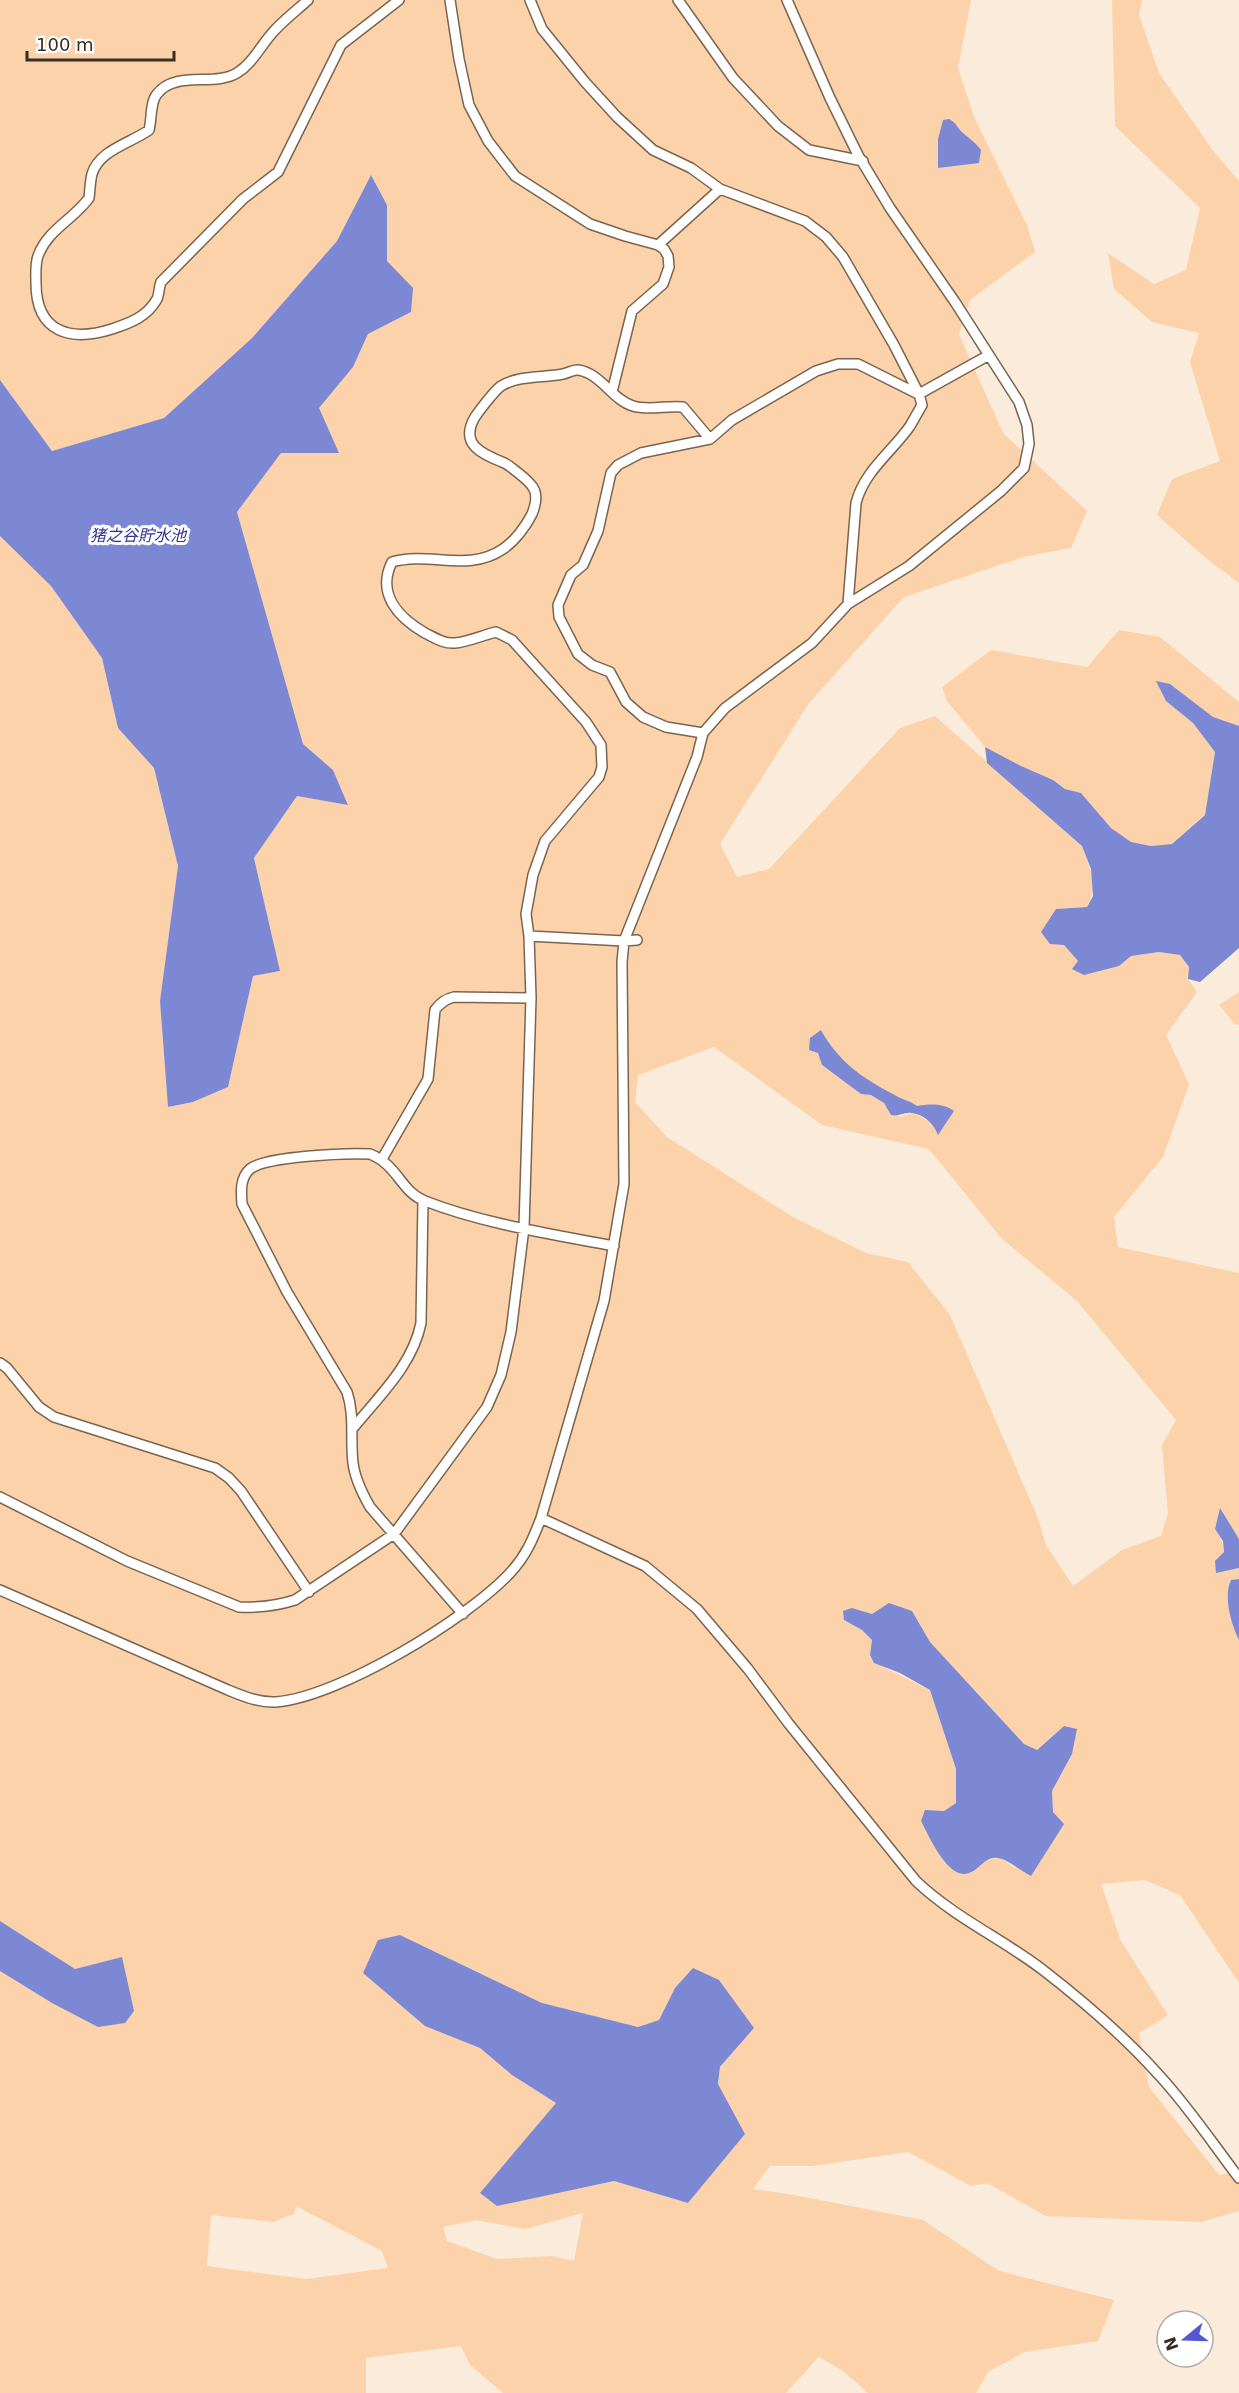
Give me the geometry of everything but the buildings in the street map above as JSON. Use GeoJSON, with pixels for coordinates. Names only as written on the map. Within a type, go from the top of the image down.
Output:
{"type":"FeatureCollection","features":[{"type":"Feature","properties":{"kind":"street"},"geometry":{"type":"LineString","coordinates":[[308,0],[274,31],[247,65],[235,74],[225,78],[176,82],[162,89],[156,94],[153,102],[149,129],[100,160],[93,172],[89,198],[56,227],[44,243],[37,258],[36,296],[41,310],[60,332],[75,336],[95,335],[134,322],[142,316],[158,298],[161,282],[243,200],[278,172],[341,45],[399,0]]}},
{"type":"Feature","properties":{"kind":"street"},"geometry":{"type":"LineString","coordinates":[[450,0],[469,105],[488,141],[515,176],[590,224],[624,237],[658,245],[668,256],[669,267],[663,284],[632,311],[612,392]]}},
{"type":"Feature","properties":{"kind":"street"},"geometry":{"type":"LineString","coordinates":[[530,0],[542,29],[617,117],[653,150],[691,168],[720,189],[805,221],[826,237],[843,257],[919,394],[922,405],[910,427],[878,463],[859,490],[848,604]]}},
{"type":"Feature","properties":{"kind":"street"},"geometry":{"type":"LineString","coordinates":[[678,0],[733,78],[778,126],[809,150],[863,161]]}},
{"type":"Feature","properties":{"kind":"street"},"geometry":{"type":"LineString","coordinates":[[0,1590],[228,1690],[251,1699],[273,1702],[297,1699],[347,1680],[420,1641],[463,1614],[516,1566],[529,1550],[541,1518],[604,1301],[615,1246],[624,1184],[622,962],[624,941],[697,757],[704,733],[725,708],[812,644],[848,604],[909,566],[1001,491],[1024,468],[1029,444],[1027,425],[1019,402],[890,208],[830,98],[787,0]]}},
{"type":"Feature","properties":{"kind":"street"},"geometry":{"type":"LineString","coordinates":[[658,245],[720,189]]}},
{"type":"Feature","properties":{"kind":"street"},"geometry":{"type":"LineString","coordinates":[[919,394],[989,356]]}},
{"type":"Feature","properties":{"kind":"street"},"geometry":{"type":"LineString","coordinates":[[704,733],[666,727],[643,717],[626,702],[610,672],[592,665],[578,654],[559,617],[558,605],[571,575],[583,565],[598,531],[611,473],[618,465],[641,453],[710,439],[732,420],[816,371],[838,364],[858,363],[919,394]]}},
{"type":"Feature","properties":{"kind":"street"},"geometry":{"type":"LineString","coordinates":[[0,1497],[127,1561],[239,1607],[258,1608],[279,1605],[309,1592],[394,1534],[487,1407],[501,1375],[511,1332],[524,1228],[531,998],[526,914],[533,875],[545,841],[599,777],[602,767],[601,745],[586,722],[512,640],[496,632],[456,643],[441,642],[411,625],[396,612],[386,584],[388,570],[392,562],[405,558],[474,561],[487,558],[505,548],[529,518],[536,504],[536,492],[531,483],[504,462],[492,459],[475,450],[472,442],[470,431],[474,417],[501,386],[526,378],[562,374],[575,370],[588,372],[632,406],[645,409],[683,407],[710,439]]}},
{"type":"Feature","properties":{"kind":"street"},"geometry":{"type":"LineString","coordinates":[[529,936],[637,940]]}},
{"type":"Feature","properties":{"kind":"street"},"geometry":{"type":"LineString","coordinates":[[382,1159],[428,1079],[435,1010],[439,1004],[454,997],[531,998]]}},
{"type":"Feature","properties":{"kind":"street"},"geometry":{"type":"LineString","coordinates":[[463,1614],[370,1507],[361,1491],[353,1462],[354,1427],[347,1392],[287,1292],[243,1204],[241,1191],[243,1179],[249,1170],[270,1161],[370,1154],[382,1159],[392,1167],[411,1192],[423,1200],[524,1228],[615,1246]]}},
{"type":"Feature","properties":{"kind":"street"},"geometry":{"type":"LineString","coordinates":[[354,1427],[410,1357],[418,1340],[421,1323],[423,1200]]}},
{"type":"Feature","properties":{"kind":"street"},"geometry":{"type":"LineString","coordinates":[[0,1363],[7,1368],[39,1407],[54,1417],[215,1468],[229,1478],[241,1491],[309,1592]]}},
{"type":"Feature","properties":{"kind":"street"},"geometry":{"type":"LineString","coordinates":[[541,1518],[645,1566],[697,1609],[748,1669],[789,1724],[916,1881],[947,1908],[999,1939],[1043,1970],[1115,2031],[1159,2074],[1239,2178]]}},
{"type":"Feature","properties":{"kind":"shaded area"},"geometry":{"type":"Polygon","coordinates":[[[0,0],[971,0],[958,68],[975,119],[1027,225],[1035,252],[970,300],[959,334],[1003,433],[1087,511],[1071,548],[1023,557],[904,597],[809,703],[720,844],[737,877],[769,869],[900,728],[935,716],[1082,846],[1092,876],[1092,892],[1087,907],[1056,909],[1064,945],[1079,962],[1073,968],[1119,966],[1131,956],[1159,952],[1180,955],[1189,967],[1188,979],[1197,992],[1166,1035],[1189,1084],[1163,1157],[1114,1217],[1118,1247],[1239,1273],[1239,1539],[1220,1509],[1215,1529],[1223,1546],[1216,1572],[1239,1568],[1239,1579],[1231,1580],[1228,1602],[1233,1626],[1239,1640],[1239,1983],[1180,1895],[1145,1880],[1101,1884],[1121,1941],[1168,2015],[1139,2033],[1149,2087],[1219,2175],[1239,2172],[1239,2211],[1201,2222],[1046,2216],[987,2183],[971,2186],[908,2152],[812,2166],[770,2166],[753,2189],[923,2220],[999,2271],[1114,2300],[1098,2341],[1025,2352],[988,2372],[976,2393],[868,2393],[843,2371],[819,2357],[786,2393],[503,2393],[470,2365],[461,2346],[366,2358],[366,2393],[0,2393],[0,1971],[52,2003],[122,1957],[75,1969],[0,1921],[0,536],[51,586],[102,658],[118,728],[154,768],[178,866],[160,1001],[168,1107],[193,1102],[228,1087],[253,976],[280,971],[254,858],[297,796],[348,804],[333,770],[303,744],[237,512],[281,453],[353,367],[368,334],[411,312],[387,261],[387,205],[371,175],[337,241],[252,338],[164,418],[52,451],[0,380],[0,0]],[[821,1030],[818,1053],[822,1065],[861,1094],[871,1094],[899,1117],[914,1114],[934,1125],[954,1112],[941,1106],[917,1106],[873,1085],[843,1060],[821,1030]],[[714,1047],[638,1075],[635,1102],[667,1137],[793,1217],[866,1253],[908,1262],[950,1315],[1037,1516],[1046,1545],[1073,1586],[1122,1550],[1161,1536],[1168,1513],[1162,1445],[1176,1420],[1077,1301],[1002,1239],[929,1149],[822,1125],[714,1047]],[[852,1608],[844,1620],[862,1630],[872,1640],[870,1655],[875,1663],[930,1690],[956,1769],[956,1803],[944,1811],[925,1810],[970,1873],[985,1859],[1001,1858],[1015,1868],[1053,1812],[1052,1791],[1072,1754],[1064,1726],[1036,1750],[1024,1744],[930,1642],[912,1611],[872,1614],[852,1608]],[[400,1935],[363,1973],[425,2025],[480,2048],[512,2075],[556,2103],[481,2193],[497,2206],[614,2181],[688,2203],[745,2134],[718,2084],[720,2068],[754,2028],[675,1988],[659,2020],[638,2027],[542,2003],[400,1935]],[[296,2206],[294,2214],[273,2222],[211,2215],[207,2266],[306,2279],[388,2268],[382,2251],[296,2206]],[[583,2213],[525,2229],[476,2220],[443,2227],[447,2241],[497,2259],[552,2256],[574,2261],[583,2213]]]}},
{"type":"Feature","properties":{"kind":"shaded area"},"geometry":{"type":"Polygon","coordinates":[[[1112,0],[1142,0],[1139,15],[1159,73],[1214,152],[1239,181],[1239,583],[1207,559],[1157,515],[1172,479],[1220,461],[1190,362],[1199,333],[1152,322],[1114,289],[1108,253],[1154,284],[1186,270],[1200,208],[1115,126],[1112,0]]]}},
{"type":"Feature","properties":{"kind":"shaded area"},"geometry":{"type":"Polygon","coordinates":[[[1119,630],[1160,637],[1239,702],[1239,726],[1213,718],[1170,684],[1166,701],[1193,723],[1215,752],[1205,814],[1172,844],[1151,846],[1131,842],[1111,828],[1081,793],[1065,789],[1053,780],[985,747],[947,701],[942,687],[991,650],[1087,667],[1119,630]]]}},
{"type":"Feature","properties":{"kind":"shaded area"},"geometry":{"type":"Polygon","coordinates":[[[1239,992],[1239,1025],[1235,1024],[1219,1005],[1239,992]]]}},
{"type":"Feature","properties":{"kind":"water"},"geometry":{"type":"Polygon","coordinates":[[[949,119],[981,150],[979,163],[938,168],[938,139],[943,120],[949,119]]]}},
{"type":"Feature","properties":{"kind":"water","name":"猪之谷貯水池"},"geometry":{"type":"Polygon","coordinates":[[[371,175],[387,205],[387,261],[413,288],[411,312],[368,334],[353,367],[319,408],[339,453],[281,453],[237,512],[303,744],[333,770],[348,805],[297,796],[254,858],[280,971],[253,976],[228,1087],[193,1102],[168,1107],[160,1001],[178,866],[154,768],[118,728],[102,658],[51,586],[0,536],[0,380],[52,451],[164,418],[252,338],[337,241],[371,175]]]}},
{"type":"Feature","properties":{"kind":"water"},"geometry":{"type":"Polygon","coordinates":[[[1156,681],[1170,684],[1213,717],[1239,726],[1239,948],[1200,982],[1188,979],[1189,967],[1180,955],[1159,952],[1131,956],[1119,966],[1084,975],[1072,969],[1078,961],[1064,945],[1050,944],[1041,932],[1056,909],[1087,907],[1093,896],[1091,869],[1082,846],[987,763],[985,747],[1053,780],[1065,789],[1081,793],[1111,828],[1131,842],[1151,846],[1172,844],[1205,815],[1215,752],[1193,723],[1166,701],[1156,681]]]}},
{"type":"Feature","properties":{"kind":"water"},"geometry":{"type":"Polygon","coordinates":[[[821,1030],[843,1060],[871,1082],[917,1106],[941,1105],[954,1111],[938,1135],[931,1123],[924,1118],[911,1113],[891,1115],[884,1103],[871,1095],[861,1094],[822,1065],[818,1053],[809,1050],[810,1038],[821,1030]]]}},
{"type":"Feature","properties":{"kind":"water"},"geometry":{"type":"Polygon","coordinates":[[[1220,1508],[1239,1539],[1239,1568],[1216,1573],[1215,1561],[1224,1552],[1223,1541],[1215,1529],[1220,1508]]]}},
{"type":"Feature","properties":{"kind":"water"},"geometry":{"type":"Polygon","coordinates":[[[1239,1579],[1239,1640],[1231,1618],[1228,1594],[1231,1580],[1239,1579]]]}},
{"type":"Feature","properties":{"kind":"water"},"geometry":{"type":"Polygon","coordinates":[[[889,1603],[912,1611],[930,1642],[1024,1744],[1037,1750],[1064,1726],[1077,1729],[1072,1754],[1052,1791],[1053,1812],[1064,1824],[1031,1876],[1009,1862],[996,1858],[988,1860],[969,1873],[961,1874],[940,1856],[929,1837],[921,1821],[925,1810],[944,1811],[956,1803],[956,1769],[930,1690],[900,1673],[874,1663],[870,1655],[872,1640],[862,1630],[844,1620],[843,1611],[852,1608],[872,1614],[889,1603]]]}},
{"type":"Feature","properties":{"kind":"water"},"geometry":{"type":"Polygon","coordinates":[[[0,1921],[75,1969],[122,1957],[134,2011],[125,2023],[98,2027],[52,2003],[0,1971],[0,1921]]]}},
{"type":"Feature","properties":{"kind":"water"},"geometry":{"type":"Polygon","coordinates":[[[400,1935],[542,2003],[638,2027],[659,2020],[675,1988],[693,1968],[719,1980],[754,2028],[720,2067],[718,2084],[745,2134],[688,2203],[614,2181],[497,2206],[480,2193],[556,2103],[512,2075],[480,2048],[425,2026],[363,1973],[378,1940],[400,1935]]]}}]}
